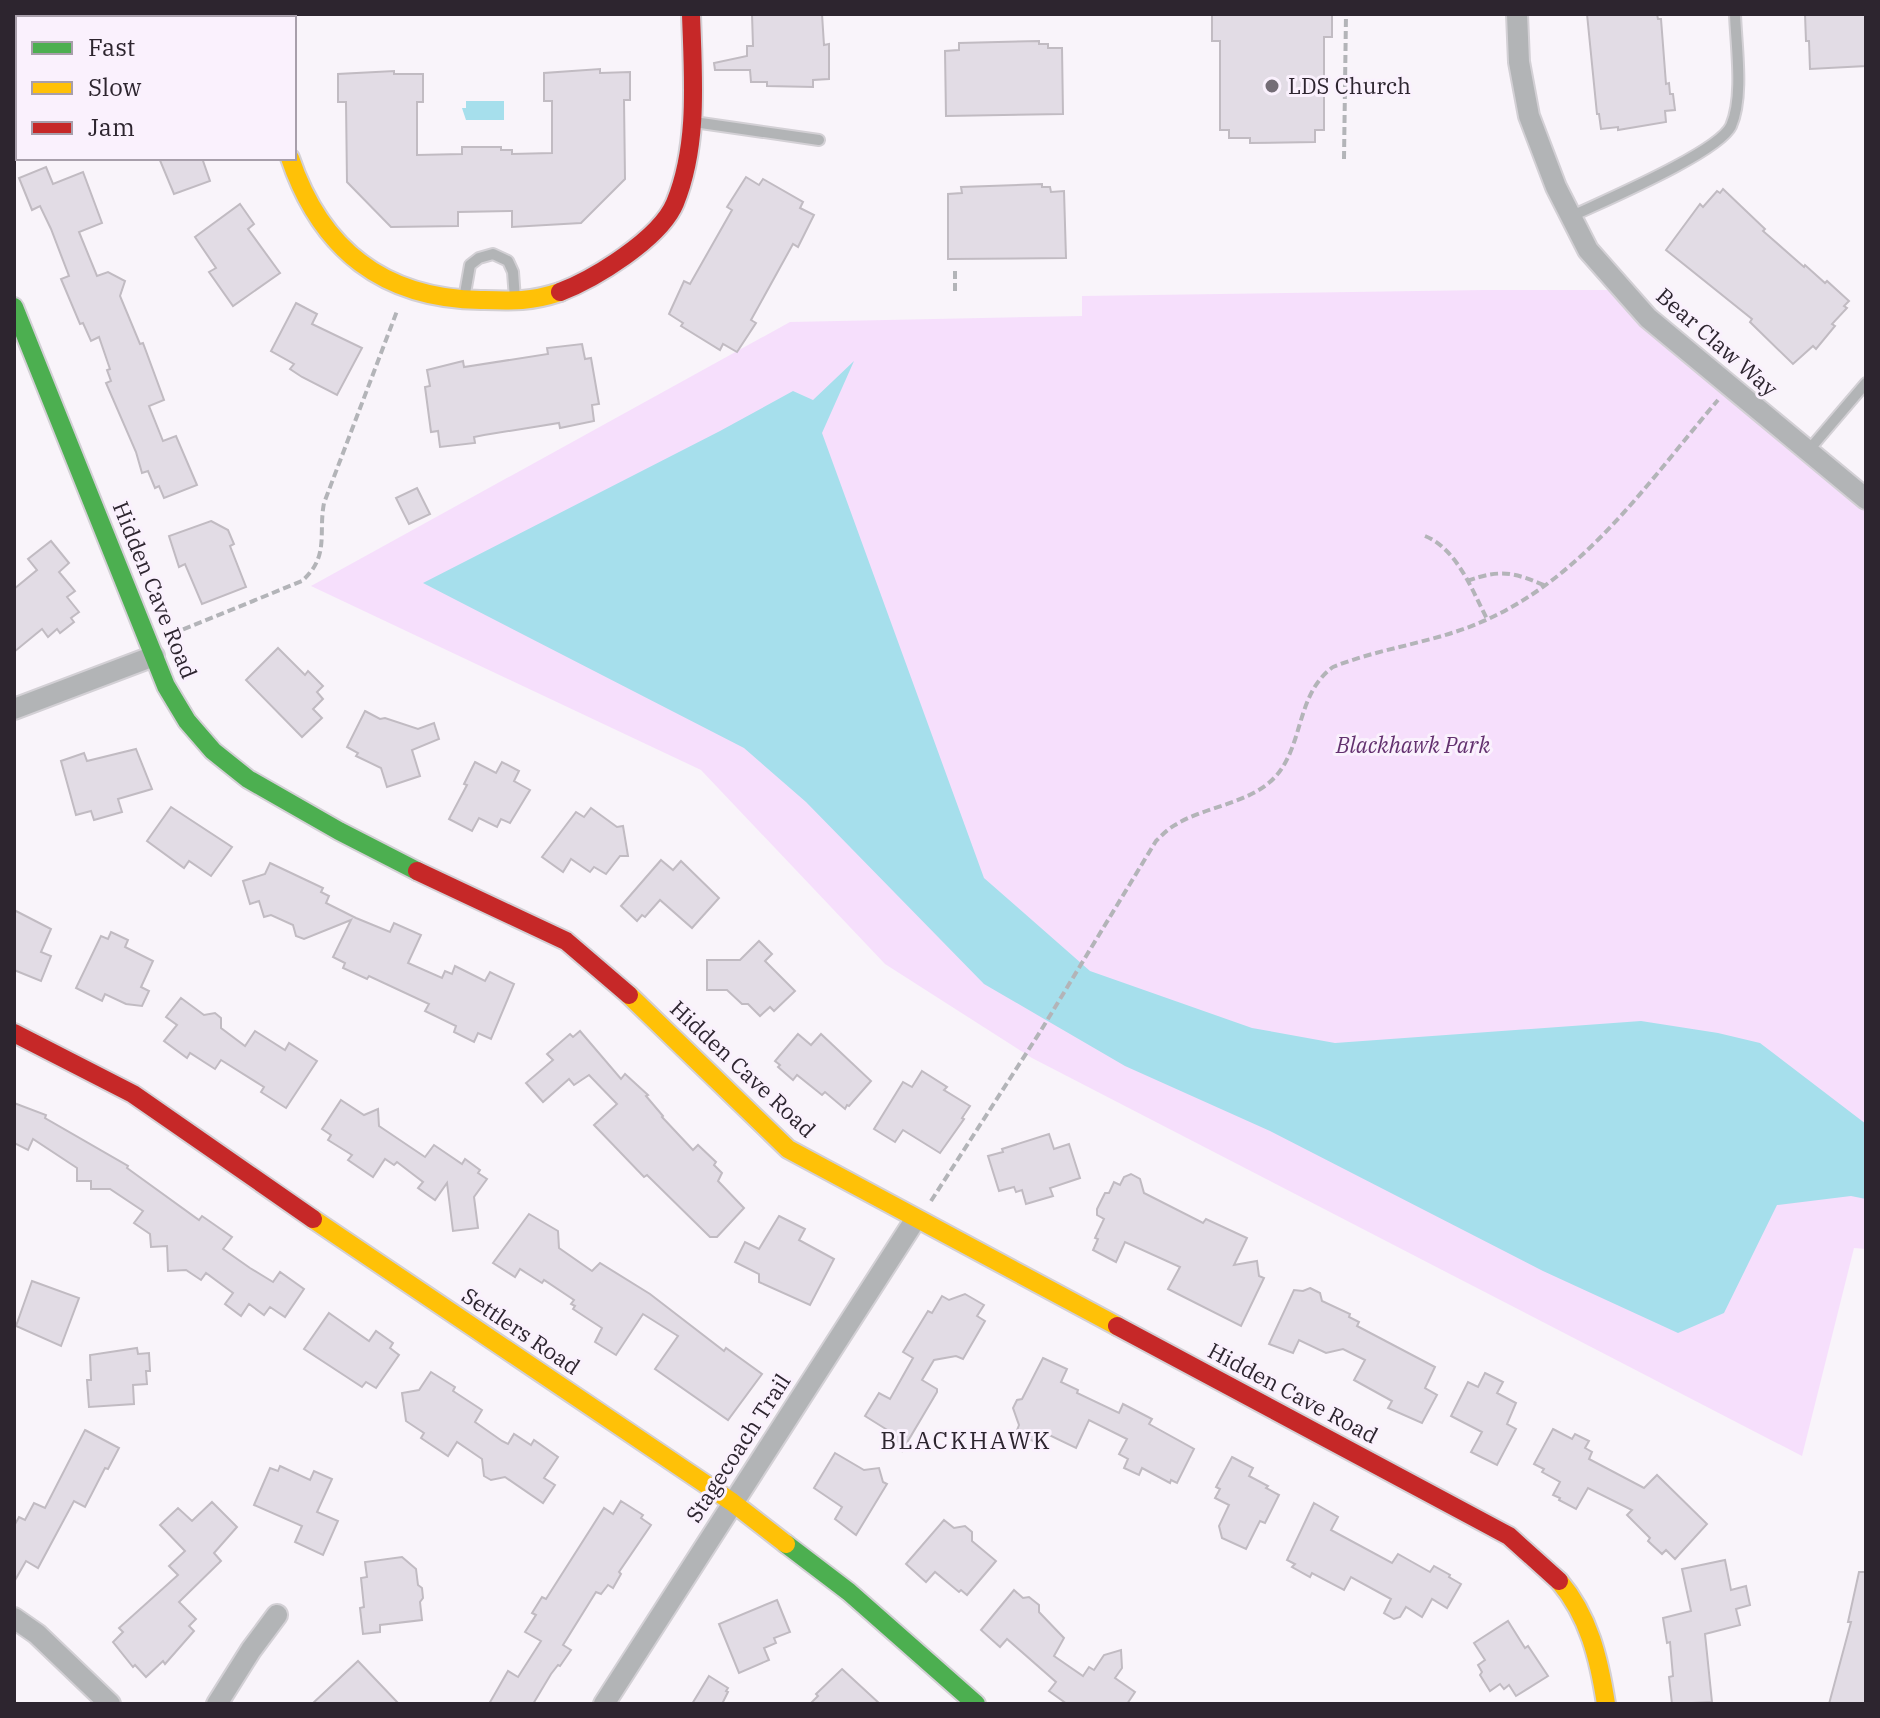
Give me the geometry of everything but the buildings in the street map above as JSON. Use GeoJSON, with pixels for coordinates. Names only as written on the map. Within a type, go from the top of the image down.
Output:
{"type":"FeatureCollection","features":[{"type":"Feature","properties":{"kind":"street"},"geometry":{"type":"LineString","coordinates":[[291,160],[298,182],[320,221],[356,262],[406,290],[447,300],[534,301],[586,282],[646,240],[674,206],[690,149],[691,14]]}},
{"type":"Feature","properties":{"kind":"street","name":"Bear Claw Way"},"geometry":{"type":"LineString","coordinates":[[1517,14],[1519,62],[1529,116],[1570,217],[1588,250],[1648,318],[1866,499]]}},
{"type":"Feature","properties":{"kind":"street","name":"Hidden Cave Road"},"geometry":{"type":"LineString","coordinates":[[14,307],[166,686],[187,721],[213,751],[248,779],[339,831],[566,941],[609,975],[788,1149],[915,1220],[1509,1536],[1557,1577],[1577,1605],[1599,1657],[1606,1704]]}},
{"type":"Feature","properties":{"kind":"street"},"geometry":{"type":"LineString","coordinates":[[14,709],[151,649]]}},
{"type":"Feature","properties":{"kind":"street","name":"Settlers Road"},"geometry":{"type":"LineString","coordinates":[[14,1033],[133,1094],[732,1502],[849,1592],[976,1704]]}},
{"type":"Feature","properties":{"kind":"street","name":"Stagecoach Trail"},"geometry":{"type":"LineString","coordinates":[[604,1704],[915,1220]]}},
{"type":"Feature","properties":{"kind":"street"},"geometry":{"type":"LineString","coordinates":[[217,1704],[277,1615]]}},
{"type":"Feature","properties":{"kind":"street"},"geometry":{"type":"LineString","coordinates":[[14,1618],[37,1634],[110,1704]]}},
{"type":"Feature","properties":{"kind":"lane"},"geometry":{"type":"LineString","coordinates":[[1570,217],[1707,149],[1730,127],[1737,94],[1735,14]]}},
{"type":"Feature","properties":{"kind":"lane"},"geometry":{"type":"LineString","coordinates":[[691,122],[819,140]]}},
{"type":"Feature","properties":{"kind":"lane"},"geometry":{"type":"LineString","coordinates":[[463,300],[470,265],[479,258],[493,254],[508,261],[513,272],[515,301]]}},
{"type":"Feature","properties":{"kind":"lane"},"geometry":{"type":"LineString","coordinates":[[1808,451],[1866,383]]}},
{"type":"Feature","properties":{"kind":"path"},"geometry":{"type":"LineString","coordinates":[[1344,159],[1346,14]]}},
{"type":"Feature","properties":{"kind":"path"},"geometry":{"type":"LineString","coordinates":[[955,271],[955,292]]}},
{"type":"Feature","properties":{"kind":"path"},"geometry":{"type":"LineString","coordinates":[[151,649],[302,581],[314,571],[323,544],[324,503],[406,290]]}},
{"type":"Feature","properties":{"kind":"path"},"geometry":{"type":"LineString","coordinates":[[931,1201],[1040,1032],[1156,841],[1176,824],[1253,792],[1273,780],[1281,770],[1307,699],[1321,676],[1352,660],[1455,632],[1487,619],[1546,586],[1587,553],[1751,362]]}},
{"type":"Feature","properties":{"kind":"path"},"geometry":{"type":"LineString","coordinates":[[1425,536],[1442,546],[1455,561],[1487,619]]}},
{"type":"Feature","properties":{"kind":"path"},"geometry":{"type":"LineString","coordinates":[[1467,581],[1504,571],[1546,586]]}},
{"type":"Feature","properties":{"kind":"path"},"geometry":{"type":"LineString","coordinates":[[690,1512],[699,1512]]}},
{"type":"Feature","properties":{"kind":"green space","name":"Blackhawk Park"},"geometry":{"type":"Polygon","coordinates":[[[1624,290],[1866,499],[1866,1249],[1854,1248],[1802,1456],[1032,1058],[885,964],[701,770],[311,586],[790,322],[1082,316],[1082,296],[1624,290]]]}},
{"type":"Feature","properties":{"kind":"water"},"geometry":{"type":"Polygon","coordinates":[[[466,101],[504,101],[504,120],[466,120],[462,108],[466,108],[466,101]]]}},
{"type":"Feature","properties":{"kind":"water"},"geometry":{"type":"Polygon","coordinates":[[[854,361],[822,433],[984,878],[1090,971],[1252,1028],[1335,1043],[1641,1021],[1760,1043],[1866,1124],[1866,1199],[1851,1196],[1777,1205],[1724,1313],[1678,1333],[1543,1271],[1270,1131],[1125,1066],[984,984],[806,802],[744,748],[423,583],[793,391],[813,400],[854,361]]]}},
{"type":"Feature","properties":{"kind":"traffic: fast"},"geometry":{"type":"LineString","coordinates":[[14,307],[166,686],[187,721],[213,751],[248,779],[417,871]]}},
{"type":"Feature","properties":{"kind":"traffic: fast"},"geometry":{"type":"LineString","coordinates":[[786,1544],[849,1592],[976,1704]]}},
{"type":"Feature","properties":{"kind":"traffic: slow"},"geometry":{"type":"LineString","coordinates":[[291,160],[319,219],[338,243],[386,279],[446,297],[481,300],[521,300],[560,292]]}},
{"type":"Feature","properties":{"kind":"traffic: slow"},"geometry":{"type":"LineString","coordinates":[[629,995],[788,1149],[1117,1326]]}},
{"type":"Feature","properties":{"kind":"traffic: slow"},"geometry":{"type":"LineString","coordinates":[[313,1219],[732,1502],[786,1544]]}},
{"type":"Feature","properties":{"kind":"traffic: slow"},"geometry":{"type":"LineString","coordinates":[[1559,1581],[1585,1623],[1600,1671],[1606,1704]]}},
{"type":"Feature","properties":{"kind":"traffic: jam"},"geometry":{"type":"LineString","coordinates":[[560,292],[607,268],[641,244],[667,217],[675,203],[683,181],[691,134],[691,14]]}},
{"type":"Feature","properties":{"kind":"traffic: jam"},"geometry":{"type":"LineString","coordinates":[[417,871],[566,941],[629,995]]}},
{"type":"Feature","properties":{"kind":"traffic: jam"},"geometry":{"type":"LineString","coordinates":[[14,1033],[133,1094],[313,1219]]}},
{"type":"Feature","properties":{"kind":"traffic: jam"},"geometry":{"type":"LineString","coordinates":[[1117,1326],[1509,1536],[1559,1581]]}},
{"type":"Feature","properties":{"kind":"place","name":"LDS Church"},"geometry":{"type":"Point","coordinates":[1272,86]}},
{"type":"Feature","properties":{"kind":"district","name":"BLACKHAWK"},"geometry":{"type":"Point","coordinates":[966,1441]}}]}
